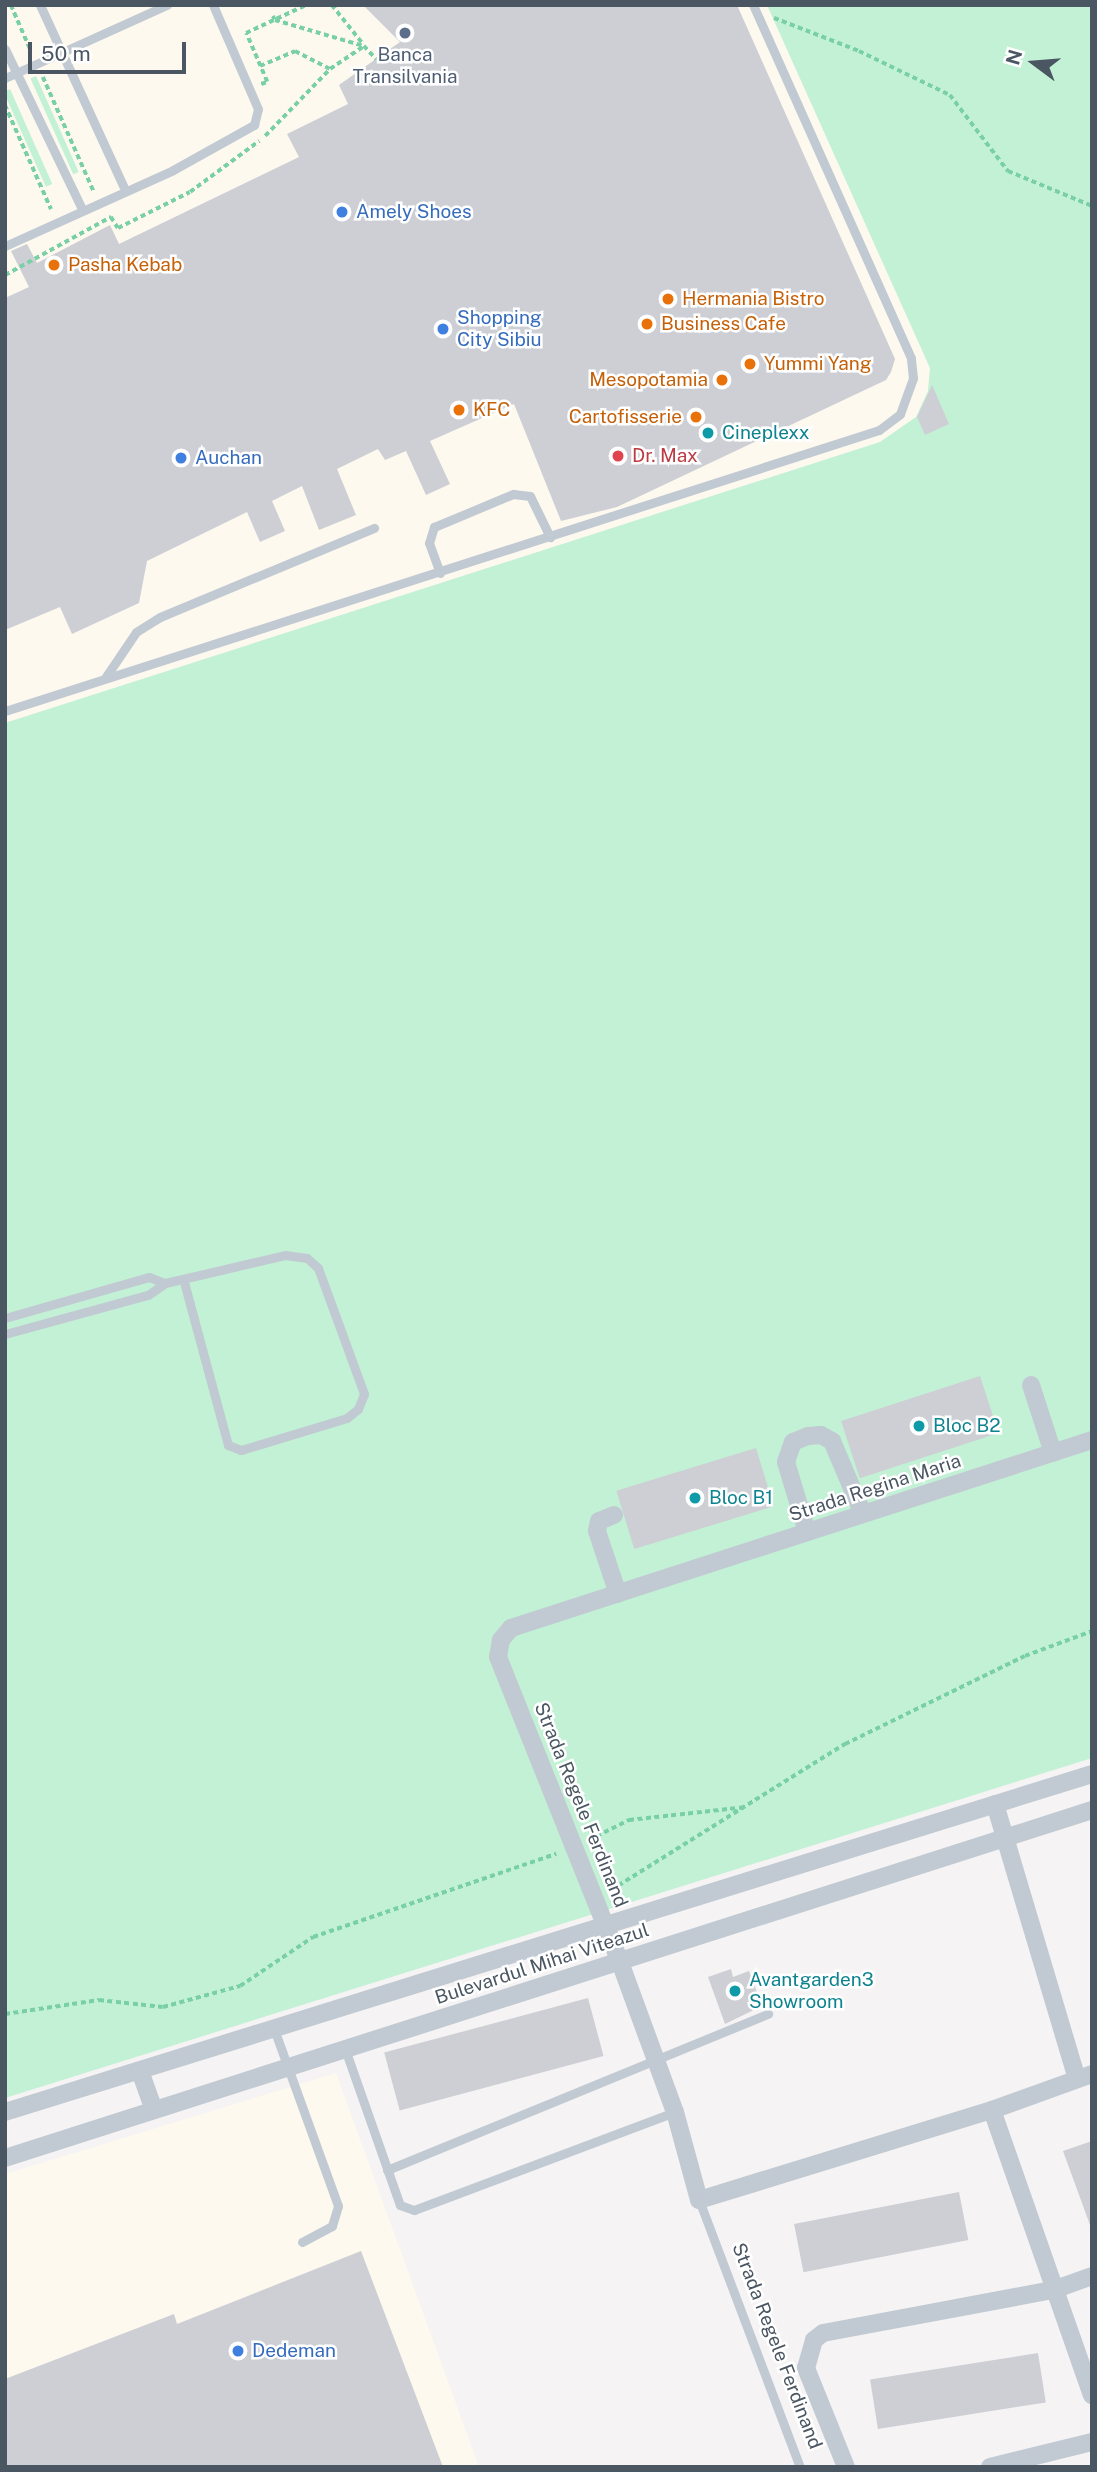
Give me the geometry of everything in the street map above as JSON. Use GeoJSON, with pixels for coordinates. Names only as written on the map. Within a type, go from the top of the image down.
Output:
{"type":"FeatureCollection","features":[{"type":"Feature","properties":{"kind":"street"},"geometry":{"type":"LineString","coordinates":[[1031,1385],[1052,1453]]}},
{"type":"Feature","properties":{"kind":"street"},"geometry":{"type":"LineString","coordinates":[[807,1532],[786,1462],[793,1441],[808,1436],[821,1435],[832,1441],[863,1514]]}},
{"type":"Feature","properties":{"kind":"street","name":"Strada Regina Maria"},"geometry":{"type":"LineString","coordinates":[[512,1628],[1092,1440]]}},
{"type":"Feature","properties":{"kind":"street"},"geometry":{"type":"LineString","coordinates":[[614,1515],[599,1521],[597,1531],[618,1594]]}},
{"type":"Feature","properties":{"kind":"street","name":"Strada Regele Ferdinand"},"geometry":{"type":"LineString","coordinates":[[512,1628],[501,1640],[498,1657],[607,1926],[675,2112],[699,2200]]}},
{"type":"Feature","properties":{"kind":"street","name":"Bulevardul Mihai Viteazul"},"geometry":{"type":"LineString","coordinates":[[5,2112],[1092,1774]]}},
{"type":"Feature","properties":{"kind":"street"},"geometry":{"type":"LineString","coordinates":[[699,2200],[992,2110],[1084,2077],[995,1804]]}},
{"type":"Feature","properties":{"kind":"street","name":"Bulevardul Mihai Viteazul"},"geometry":{"type":"LineString","coordinates":[[5,2158],[1092,1810]]}},
{"type":"Feature","properties":{"kind":"street"},"geometry":{"type":"LineString","coordinates":[[140,2071],[154,2110]]}},
{"type":"Feature","properties":{"kind":"street"},"geometry":{"type":"LineString","coordinates":[[992,2110],[1092,2395]]}},
{"type":"Feature","properties":{"kind":"street"},"geometry":{"type":"LineString","coordinates":[[846,2467],[806,2368],[814,2340],[823,2333],[1053,2290],[1092,2276]]}},
{"type":"Feature","properties":{"kind":"street"},"geometry":{"type":"LineString","coordinates":[[990,2467],[1092,2442]]}},
{"type":"Feature","properties":{"kind":"lane"},"geometry":{"type":"LineString","coordinates":[[40,5],[125,190]]}},
{"type":"Feature","properties":{"kind":"lane"},"geometry":{"type":"LineString","coordinates":[[5,78],[167,5]]}},
{"type":"Feature","properties":{"kind":"lane"},"geometry":{"type":"LineString","coordinates":[[5,246],[246,132],[258,119],[258,109],[213,5]]}},
{"type":"Feature","properties":{"kind":"lane"},"geometry":{"type":"LineString","coordinates":[[5,711],[879,430],[900,414],[913,378],[911,358],[754,8]]}},
{"type":"Feature","properties":{"kind":"lane"},"geometry":{"type":"LineString","coordinates":[[5,49],[16,73],[29,91],[82,209]]}},
{"type":"Feature","properties":{"kind":"lane"},"geometry":{"type":"LineString","coordinates":[[440,573],[429,543],[434,527],[513,494],[530,496],[550,537]]}},
{"type":"Feature","properties":{"kind":"lane"},"geometry":{"type":"LineString","coordinates":[[105,678],[136,632],[160,617],[374,528]]}},
{"type":"Feature","properties":{"kind":"lane"},"geometry":{"type":"LineString","coordinates":[[5,1318],[149,1277],[165,1283],[184,1282],[285,1255],[307,1258],[318,1268],[364,1394],[358,1409],[347,1418],[241,1450],[228,1445],[184,1282]]}},
{"type":"Feature","properties":{"kind":"lane"},"geometry":{"type":"LineString","coordinates":[[5,1334],[148,1295],[165,1283]]}},
{"type":"Feature","properties":{"kind":"lane"},"geometry":{"type":"LineString","coordinates":[[387,2170],[768,2014]]}},
{"type":"Feature","properties":{"kind":"lane"},"geometry":{"type":"LineString","coordinates":[[274,2029],[338,2206],[332,2226],[302,2242]]}},
{"type":"Feature","properties":{"kind":"lane"},"geometry":{"type":"LineString","coordinates":[[345,2049],[400,2205],[414,2210],[675,2112]]}},
{"type":"Feature","properties":{"kind":"lane","name":"Strada Regele Ferdinand"},"geometry":{"type":"LineString","coordinates":[[699,2200],[800,2467]]}},
{"type":"Feature","properties":{"kind":"path"},"geometry":{"type":"LineString","coordinates":[[11,5],[106,219]]}},
{"type":"Feature","properties":{"kind":"path"},"geometry":{"type":"LineString","coordinates":[[250,90],[267,82],[246,33],[306,5]]}},
{"type":"Feature","properties":{"kind":"path"},"geometry":{"type":"LineString","coordinates":[[274,18],[364,46],[332,5]]}},
{"type":"Feature","properties":{"kind":"path"},"geometry":{"type":"LineString","coordinates":[[754,8],[859,51],[950,94],[1008,171],[1092,206]]}},
{"type":"Feature","properties":{"kind":"path"},"geometry":{"type":"LineString","coordinates":[[260,66],[295,51],[330,69]]}},
{"type":"Feature","properties":{"kind":"path"},"geometry":{"type":"LineString","coordinates":[[5,105],[65,239]]}},
{"type":"Feature","properties":{"kind":"path"},"geometry":{"type":"LineString","coordinates":[[84,230],[86,236]]}},
{"type":"Feature","properties":{"kind":"path"},"geometry":{"type":"LineString","coordinates":[[595,1899],[845,1744],[1025,1656],[1092,1631]]}},
{"type":"Feature","properties":{"kind":"path"},"geometry":{"type":"LineString","coordinates":[[5,2014],[99,2000],[163,2007],[240,1986],[313,1937],[575,1847],[629,1820],[746,1807]]}},
{"type":"Feature","properties":{"kind":"shaded area","name":"Shopping City Sibiu"},"geometry":{"type":"Polygon","coordinates":[[[5,5],[767,5],[930,368],[928,391],[916,417],[880,442],[5,723],[5,5]]]}},
{"type":"Feature","properties":{"kind":"shaded area"},"geometry":{"type":"Polygon","coordinates":[[[336,2073],[479,2467],[5,2467],[5,2174],[336,2073]]]}},
{"type":"Feature","properties":{"kind":"green space"},"geometry":{"type":"Polygon","coordinates":[[[767,5],[1092,5],[1092,1758],[5,2098],[5,723],[880,442],[916,417],[928,391],[930,368],[767,5]]]}},
{"type":"Feature","properties":{"kind":"green space"},"geometry":{"type":"Polygon","coordinates":[[[36,76],[79,172],[73,174],[31,78],[36,76]]]}},
{"type":"Feature","properties":{"kind":"green space"},"geometry":{"type":"Polygon","coordinates":[[[10,89],[52,184],[46,187],[5,95],[5,91],[10,89]]]}},
{"type":"Feature","properties":{"kind":"building","name":"Shopping City Sibiu"},"geometry":{"type":"Polygon","coordinates":[[[363,5],[737,5],[895,359],[891,372],[886,380],[617,507],[561,521],[514,404],[430,441],[450,484],[426,495],[406,451],[385,460],[378,449],[337,469],[356,515],[319,530],[302,486],[272,501],[285,531],[260,542],[247,512],[147,561],[139,603],[72,634],[60,607],[5,630],[5,298],[29,287],[11,251],[27,244],[37,263],[110,225],[119,244],[299,157],[287,134],[348,104],[339,85],[400,42],[363,5]]]}},
{"type":"Feature","properties":{"kind":"building"},"geometry":{"type":"Polygon","coordinates":[[[932,385],[949,424],[925,435],[917,417],[932,385]]]}},
{"type":"Feature","properties":{"kind":"building","name":"Bloc B2"},"geometry":{"type":"Polygon","coordinates":[[[980,1376],[999,1433],[860,1478],[841,1421],[980,1376]]]}},
{"type":"Feature","properties":{"kind":"building","name":"Bloc B1"},"geometry":{"type":"Polygon","coordinates":[[[756,1448],[774,1506],[634,1549],[616,1491],[756,1448]]]}},
{"type":"Feature","properties":{"kind":"building","name":"Avantgarden3 Showroom"},"geometry":{"type":"Polygon","coordinates":[[[731,1969],[733,1977],[749,1971],[762,2006],[725,2024],[708,1977],[731,1969]]]}},
{"type":"Feature","properties":{"kind":"building"},"geometry":{"type":"Polygon","coordinates":[[[588,1998],[604,2056],[400,2111],[384,2053],[588,1998]]]}},
{"type":"Feature","properties":{"kind":"building"},"geometry":{"type":"Polygon","coordinates":[[[1092,2141],[1092,2225],[1090,2225],[1063,2151],[1092,2141]]]}},
{"type":"Feature","properties":{"kind":"building"},"geometry":{"type":"Polygon","coordinates":[[[959,2192],[968,2240],[803,2272],[794,2224],[959,2192]]]}},
{"type":"Feature","properties":{"kind":"building","name":"Dedeman"},"geometry":{"type":"Polygon","coordinates":[[[361,2251],[443,2467],[5,2467],[5,2379],[174,2314],[177,2324],[361,2251]]]}},
{"type":"Feature","properties":{"kind":"building"},"geometry":{"type":"Polygon","coordinates":[[[1038,2353],[1046,2402],[878,2429],[870,2380],[1038,2353]]]}},
{"type":"Feature","properties":{"kind":"place","name":"Banca Transilvania"},"geometry":{"type":"Point","coordinates":[405,33]}},
{"type":"Feature","properties":{"kind":"place","name":"Amely Shoes"},"geometry":{"type":"Point","coordinates":[342,212]}},
{"type":"Feature","properties":{"kind":"place","name":"Pasha Kebab"},"geometry":{"type":"Point","coordinates":[54,265]}},
{"type":"Feature","properties":{"kind":"place","name":"Hermania Bistro"},"geometry":{"type":"Point","coordinates":[668,299]}},
{"type":"Feature","properties":{"kind":"place","name":"Business Cafe"},"geometry":{"type":"Point","coordinates":[647,324]}},
{"type":"Feature","properties":{"kind":"place","name":"Shopping City Sibiu"},"geometry":{"type":"Point","coordinates":[443,329]}},
{"type":"Feature","properties":{"kind":"place","name":"Yummi Yang"},"geometry":{"type":"Point","coordinates":[750,364]}},
{"type":"Feature","properties":{"kind":"place","name":"Mesopotamia"},"geometry":{"type":"Point","coordinates":[722,380]}},
{"type":"Feature","properties":{"kind":"place","name":"KFC"},"geometry":{"type":"Point","coordinates":[459,410]}},
{"type":"Feature","properties":{"kind":"place","name":"Cartofisserie"},"geometry":{"type":"Point","coordinates":[696,417]}},
{"type":"Feature","properties":{"kind":"place","name":"Cineplexx"},"geometry":{"type":"Point","coordinates":[708,433]}},
{"type":"Feature","properties":{"kind":"place","name":"Dr. Max"},"geometry":{"type":"Point","coordinates":[618,456]}},
{"type":"Feature","properties":{"kind":"place","name":"Auchan"},"geometry":{"type":"Point","coordinates":[181,458]}},
{"type":"Feature","properties":{"kind":"place","name":"Bloc B2"},"geometry":{"type":"Point","coordinates":[919,1426]}},
{"type":"Feature","properties":{"kind":"place","name":"Bloc B1"},"geometry":{"type":"Point","coordinates":[695,1498]}},
{"type":"Feature","properties":{"kind":"place","name":"Avantgarden3 Showroom"},"geometry":{"type":"Point","coordinates":[735,1991]}},
{"type":"Feature","properties":{"kind":"place","name":"Dedeman"},"geometry":{"type":"Point","coordinates":[238,2351]}}]}
